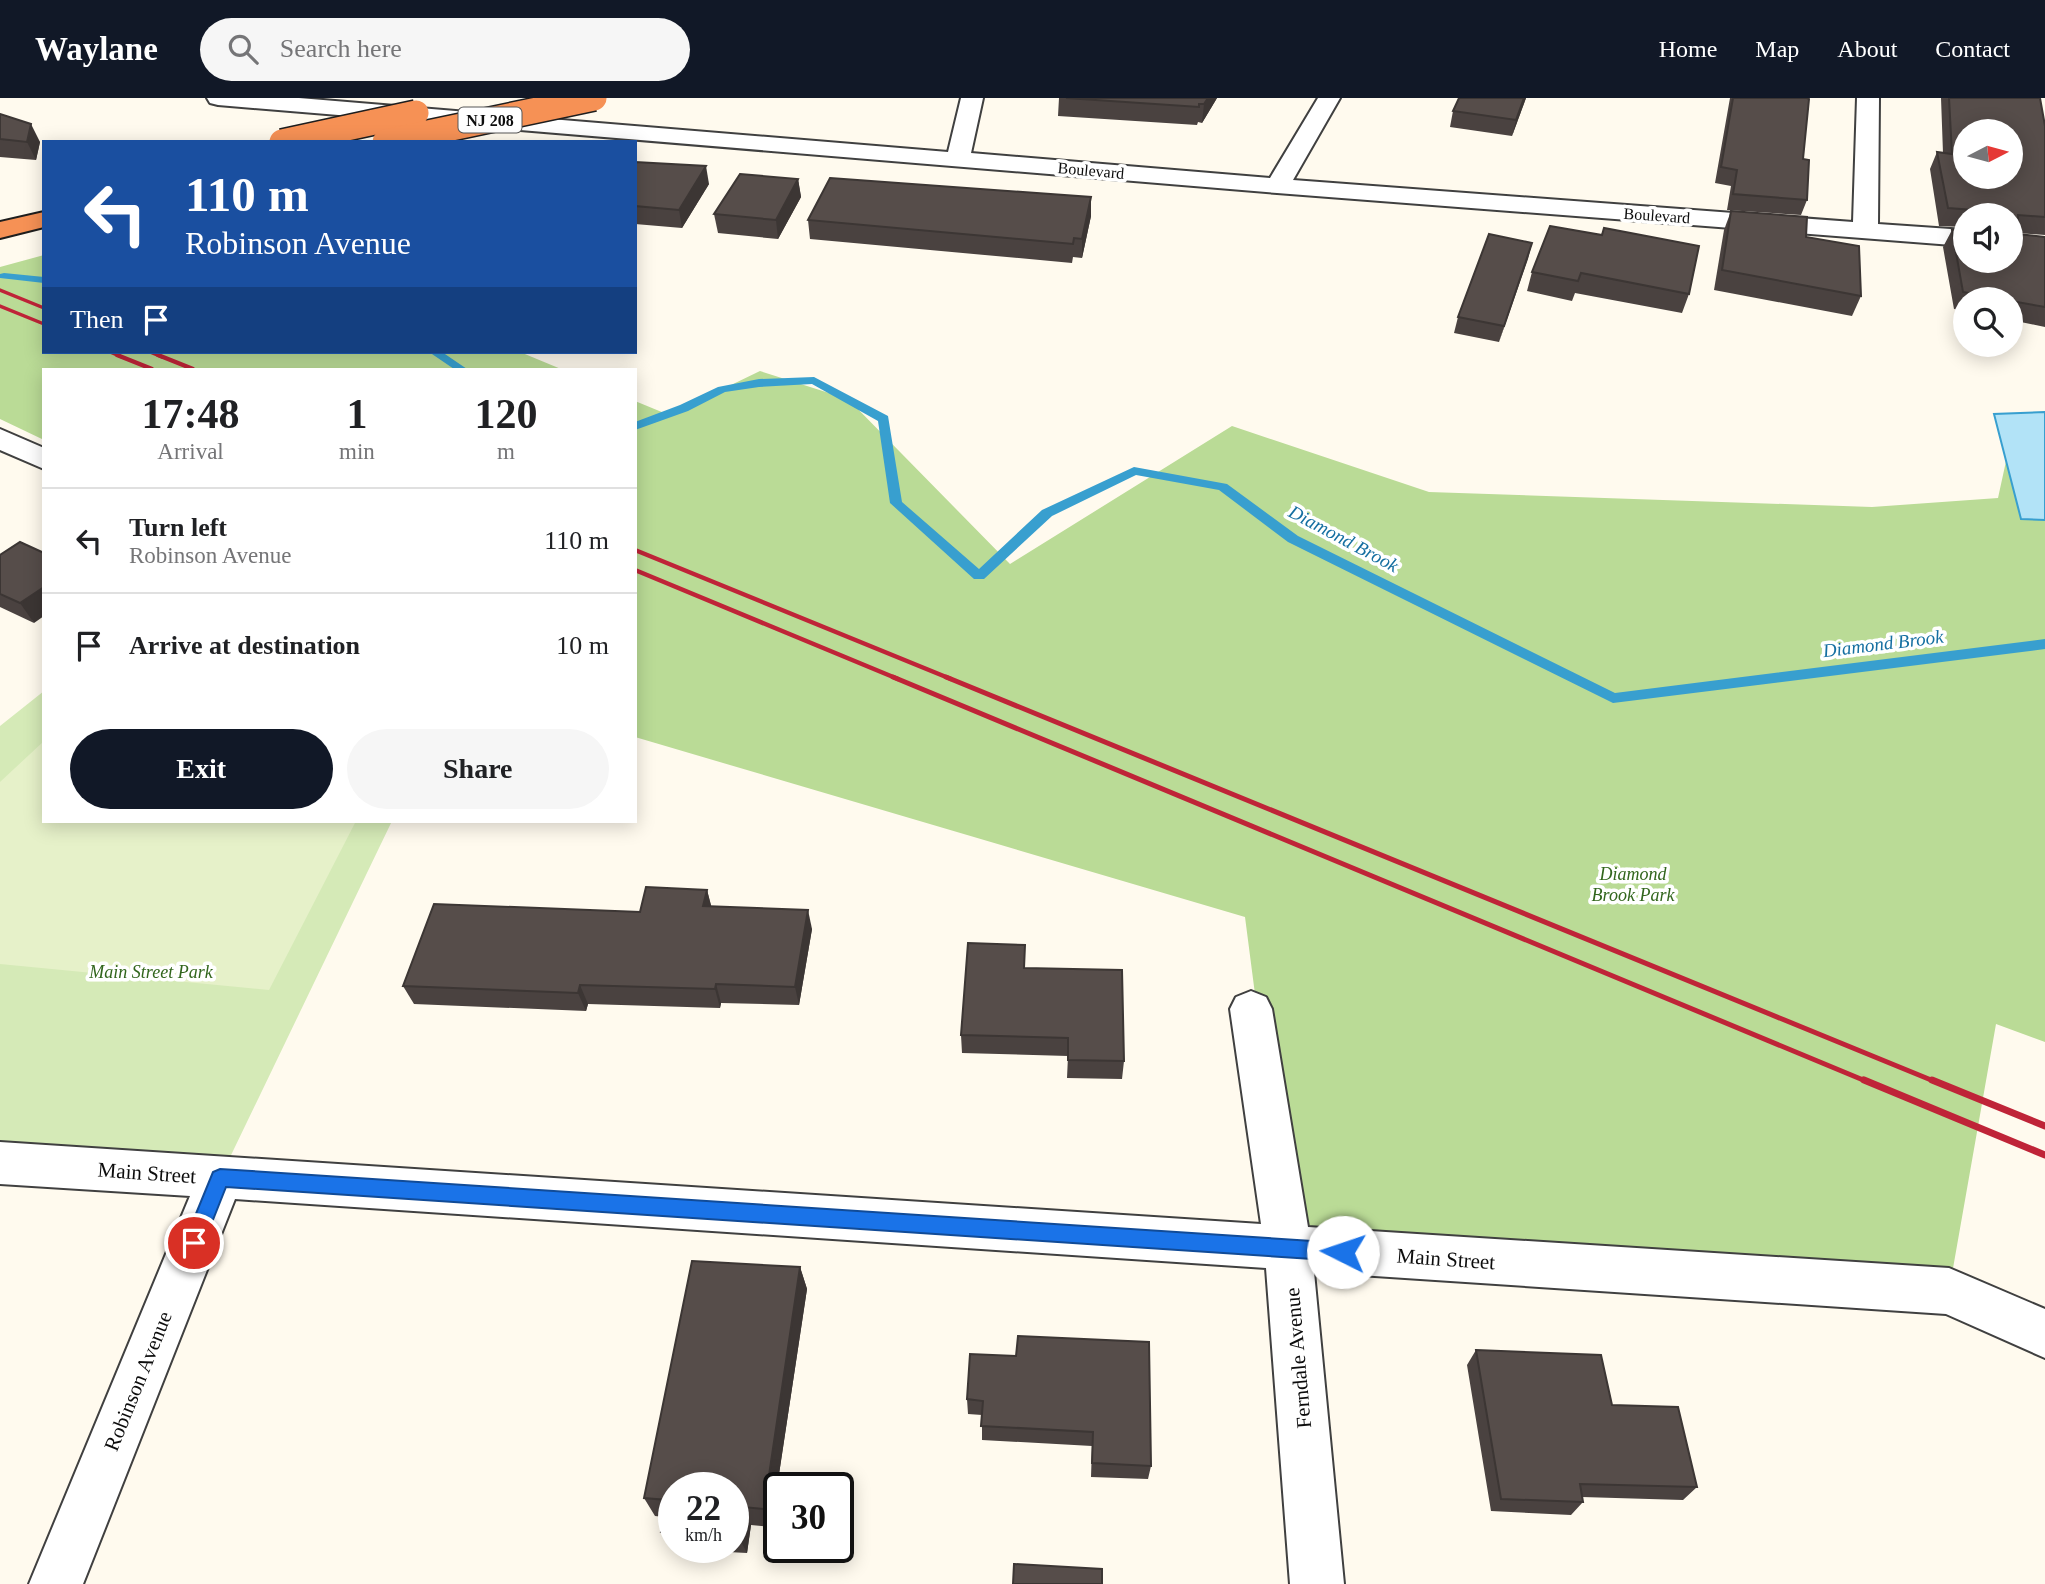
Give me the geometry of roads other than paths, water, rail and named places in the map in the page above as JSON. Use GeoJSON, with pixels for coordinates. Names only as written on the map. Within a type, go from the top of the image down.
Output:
{"type":"FeatureCollection","features":[{"type":"Feature","properties":{"kind":"highway","name":"NJ 208"},"geometry":{"type":"LineString","coordinates":[[291,140],[486,98]]}},
{"type":"Feature","properties":{"kind":"highway","name":"NJ 208"},"geometry":{"type":"LineString","coordinates":[[394,140],[594,98]]}},
{"type":"Feature","properties":{"kind":"highway"},"geometry":{"type":"LineString","coordinates":[[0,230],[40,204]]}},
{"type":"Feature","properties":{"kind":"street","name":"Boulevard"},"geometry":{"type":"LineString","coordinates":[[218,98],[1277,186],[1953,238]]}},
{"type":"Feature","properties":{"kind":"street"},"geometry":{"type":"LineString","coordinates":[[958,158],[972,98]]}},
{"type":"Feature","properties":{"kind":"street"},"geometry":{"type":"LineString","coordinates":[[1277,186],[1329,98]]}},
{"type":"Feature","properties":{"kind":"street"},"geometry":{"type":"LineString","coordinates":[[1865,231],[1868,98]]}},
{"type":"Feature","properties":{"kind":"street"},"geometry":{"type":"LineString","coordinates":[[0,438],[42,459]]}},
{"type":"Feature","properties":{"kind":"street","name":"Ferndale Avenue"},"geometry":{"type":"LineString","coordinates":[[1251,1009],[1288,1249],[1317,1584]]}},
{"type":"Feature","properties":{"kind":"street","name":"Main Street"},"geometry":{"type":"LineString","coordinates":[[0,1163],[1949,1291],[2045,1334]]}},
{"type":"Feature","properties":{"kind":"street","name":"Robinson Avenue"},"geometry":{"type":"LineString","coordinates":[[56,1584],[220,1178]]}},
{"type":"Feature","properties":{"kind":"water"},"geometry":{"type":"Polygon","coordinates":[[[2045,412],[2045,520],[2021,519],[1994,414],[2045,412]]]}},
{"type":"Feature","properties":{"kind":"waterway","name":"Diamond Brook"},"geometry":{"type":"LineString","coordinates":[[4,276],[42,280]]}},
{"type":"Feature","properties":{"kind":"waterway","name":"Diamond Brook"},"geometry":{"type":"LineString","coordinates":[[438,354],[459,368]]}},
{"type":"Feature","properties":{"kind":"waterway","name":"Diamond Brook"},"geometry":{"type":"LineString","coordinates":[[637,425],[684,408],[722,389],[759,383],[814,380],[884,419],[896,503],[979,576],[1047,513],[1134,471],[1223,487],[1293,539],[1613,698],[2045,644]]}},
{"type":"Feature","properties":{"kind":"railway"},"geometry":{"type":"LineString","coordinates":[[0,290],[42,307]]}},
{"type":"Feature","properties":{"kind":"railway"},"geometry":{"type":"LineString","coordinates":[[0,306],[42,323]]}},
{"type":"Feature","properties":{"kind":"railway"},"geometry":{"type":"LineString","coordinates":[[115,354],[122,357]]}},
{"type":"Feature","properties":{"kind":"railway"},"geometry":{"type":"LineString","coordinates":[[155,354],[162,357]]}},
{"type":"Feature","properties":{"kind":"railway"},"geometry":{"type":"LineString","coordinates":[[117,355],[122,357]]}},
{"type":"Feature","properties":{"kind":"railway"},"geometry":{"type":"LineString","coordinates":[[158,355],[190,368]]}},
{"type":"Feature","properties":{"kind":"railway"},"geometry":{"type":"LineString","coordinates":[[122,357],[150,368]]}},
{"type":"Feature","properties":{"kind":"railway"},"geometry":{"type":"LineString","coordinates":[[637,551],[951,679]]}},
{"type":"Feature","properties":{"kind":"railway"},"geometry":{"type":"LineString","coordinates":[[637,571],[898,679]]}},
{"type":"Feature","properties":{"kind":"railway"},"geometry":{"type":"LineString","coordinates":[[893,677],[1868,1082]]}},
{"type":"Feature","properties":{"kind":"railway"},"geometry":{"type":"LineString","coordinates":[[946,677],[1936,1082]]}},
{"type":"Feature","properties":{"kind":"railway"},"geometry":{"type":"LineString","coordinates":[[1864,1080],[2045,1155]]}},
{"type":"Feature","properties":{"kind":"railway"},"geometry":{"type":"LineString","coordinates":[[1932,1080],[2045,1126]]}},
{"type":"Feature","properties":{"kind":"park label","name":"Diamond Brook Park"},"geometry":{"type":"Point","coordinates":[1633,884]}},
{"type":"Feature","properties":{"kind":"park label","name":"Main Street Park"},"geometry":{"type":"Point","coordinates":[151,972]}}]}
